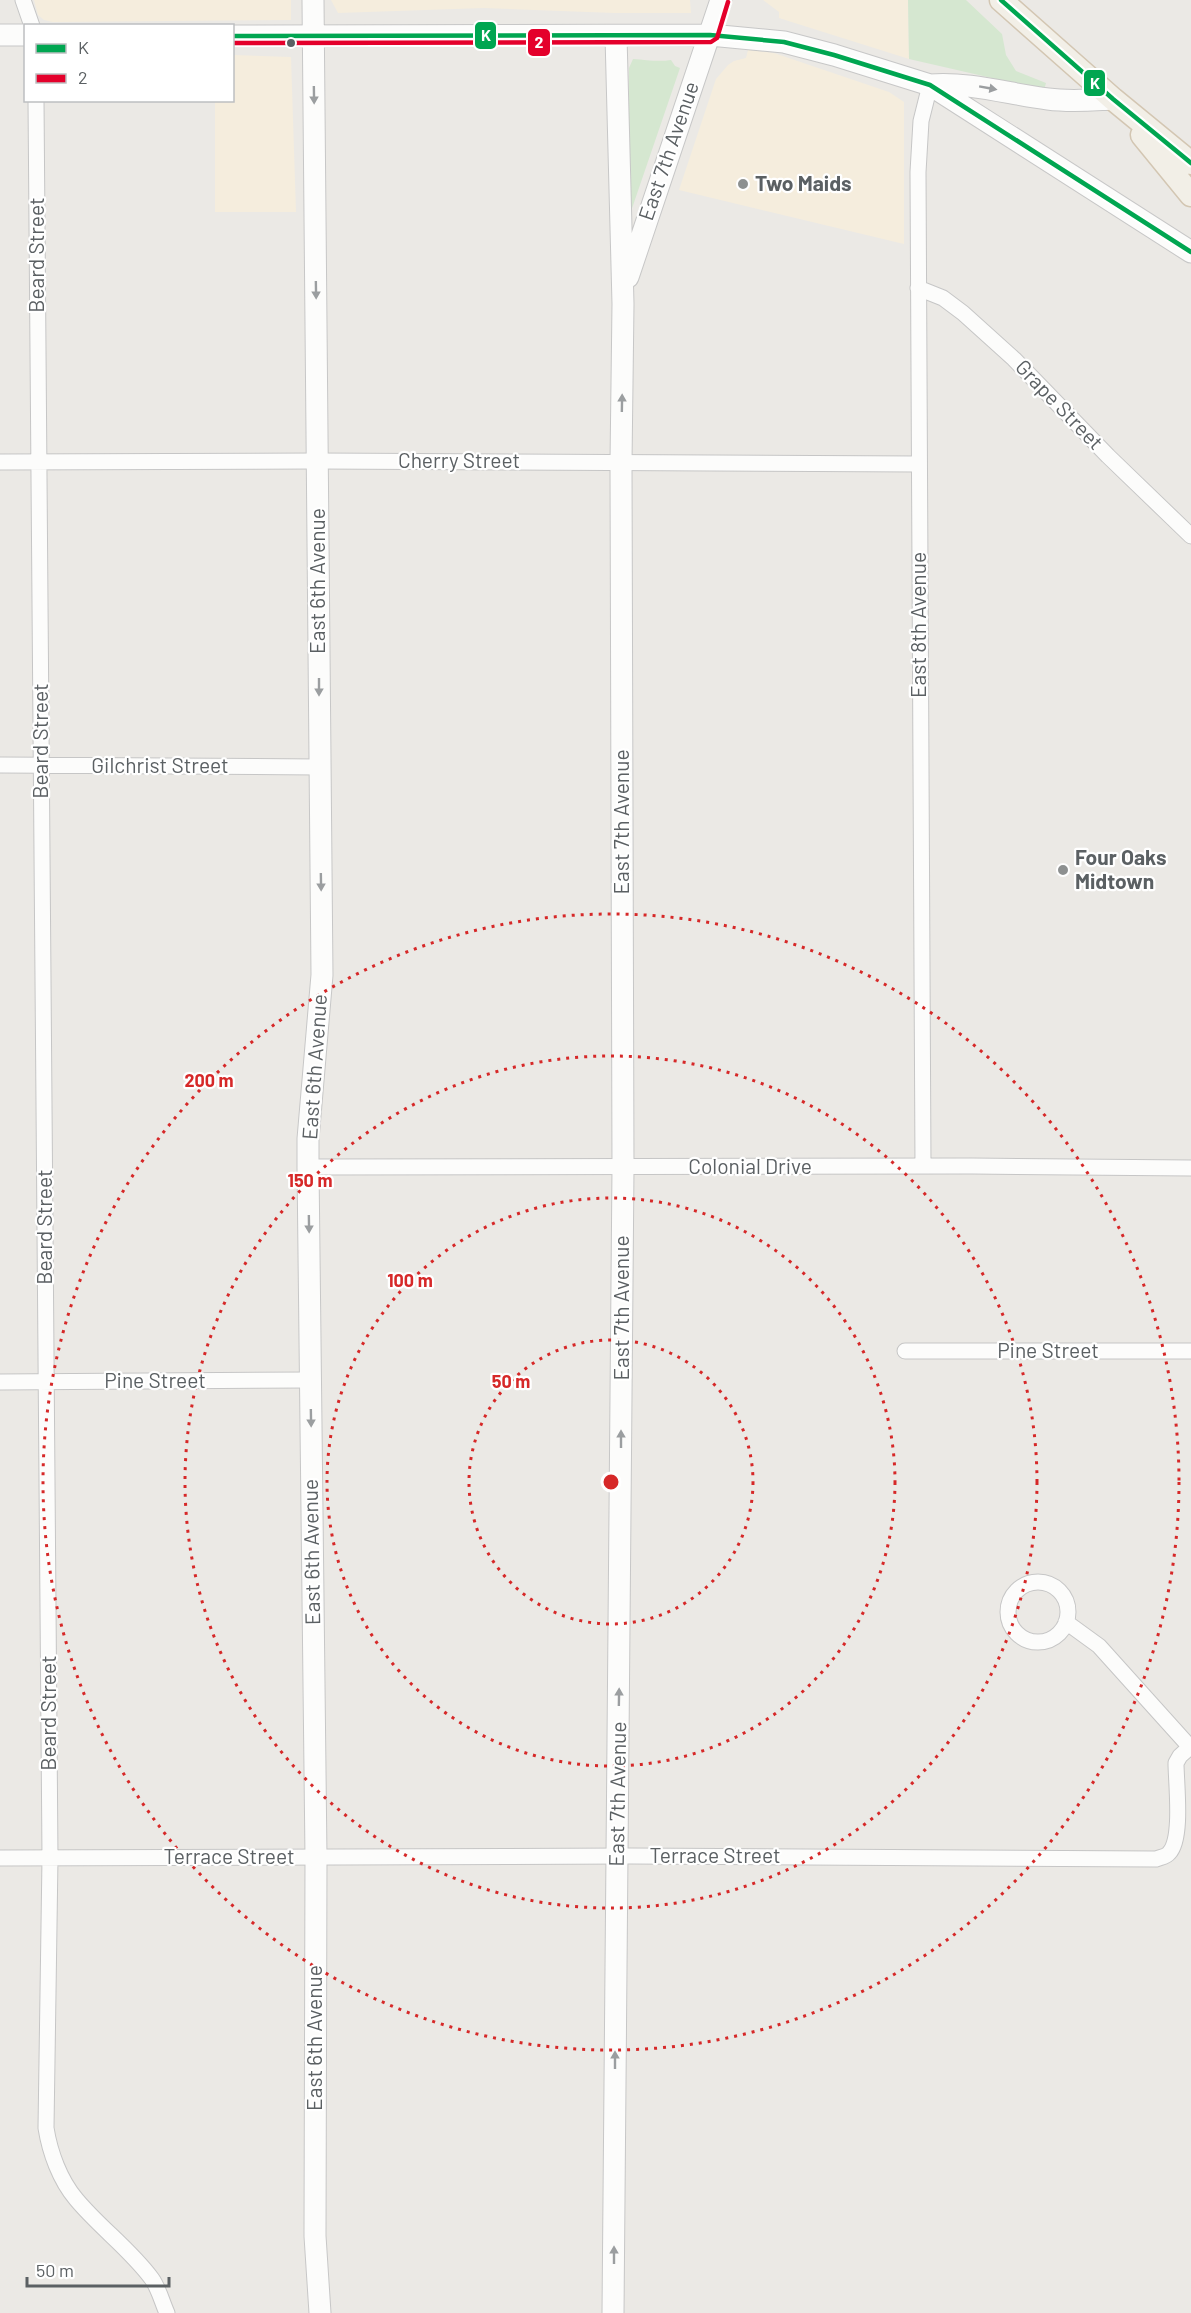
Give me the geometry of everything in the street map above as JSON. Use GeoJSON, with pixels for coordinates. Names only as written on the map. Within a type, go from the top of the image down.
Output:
{"type":"FeatureCollection","features":[{"type":"Feature","properties":{"kind":"main road"},"geometry":{"type":"LineString","coordinates":[[1001,0],[1113,99],[1191,163]]}},
{"type":"Feature","properties":{"kind":"main road"},"geometry":{"type":"LineString","coordinates":[[1113,99],[1191,195]]}},
{"type":"Feature","properties":{"kind":"street"},"geometry":{"type":"LineString","coordinates":[[23,0],[31,24]]}},
{"type":"Feature","properties":{"kind":"street","name":"East 6th Avenue"},"geometry":{"type":"LineString","coordinates":[[313,0],[322,975],[308,1139],[308,1167],[316,1857],[315,2235],[320,2313]]}},
{"type":"Feature","properties":{"kind":"street","name":"East 7th Avenue"},"geometry":{"type":"LineString","coordinates":[[623,304],[630,267],[721,0]]}},
{"type":"Feature","properties":{"kind":"street"},"geometry":{"type":"LineString","coordinates":[[0,35],[24,35]]}},
{"type":"Feature","properties":{"kind":"street"},"geometry":{"type":"LineString","coordinates":[[234,36],[710,35],[784,42],[930,85],[1191,252]]}},
{"type":"Feature","properties":{"kind":"street","name":"East 7th Avenue"},"geometry":{"type":"LineString","coordinates":[[613,2313],[623,1168],[621,462],[623,304],[616,36]]}},
{"type":"Feature","properties":{"kind":"street"},"geometry":{"type":"LineString","coordinates":[[930,85],[982,86],[1067,101],[1113,99]]}},
{"type":"Feature","properties":{"kind":"street","name":"East 8th Avenue"},"geometry":{"type":"LineString","coordinates":[[923,1166],[918,172],[921,121],[930,85]]}},
{"type":"Feature","properties":{"kind":"street","name":"Beard Street"},"geometry":{"type":"LineString","coordinates":[[36,102],[50,1858],[46,2128],[48,2145],[63,2179],[76,2199],[130,2253],[153,2281],[167,2313]]}},
{"type":"Feature","properties":{"kind":"street","name":"Grape Street"},"geometry":{"type":"LineString","coordinates":[[918,288],[943,298],[1014,359],[1108,456],[1191,536]]}},
{"type":"Feature","properties":{"kind":"street","name":"Cherry Street"},"geometry":{"type":"LineString","coordinates":[[0,462],[918,464]]}},
{"type":"Feature","properties":{"kind":"street","name":"Gilchrist Street"},"geometry":{"type":"LineString","coordinates":[[0,765],[320,767]]}},
{"type":"Feature","properties":{"kind":"street","name":"Colonial Drive"},"geometry":{"type":"LineString","coordinates":[[308,1167],[1191,1168]]}},
{"type":"Feature","properties":{"kind":"street","name":"Pine Street"},"geometry":{"type":"LineString","coordinates":[[905,1350],[1191,1351]]}},
{"type":"Feature","properties":{"kind":"street","name":"Pine Street"},"geometry":{"type":"LineString","coordinates":[[0,1382],[310,1380]]}},
{"type":"Feature","properties":{"kind":"street"},"geometry":{"type":"LineString","coordinates":[[1066,1622],[1099,1646],[1190,1747]]}},
{"type":"Feature","properties":{"kind":"street","name":"Terrace Street"},"geometry":{"type":"LineString","coordinates":[[0,1858],[617,1856],[1156,1859],[1171,1852],[1177,1837],[1176,1763],[1190,1747]]}},
{"type":"Feature","properties":{"kind":"shaded area"},"geometry":{"type":"Polygon","coordinates":[[[34,0],[291,0],[291,20],[53,22],[44,20],[38,15],[34,0]]]}},
{"type":"Feature","properties":{"kind":"shaded area"},"geometry":{"type":"Polygon","coordinates":[[[331,0],[690,0],[691,13],[614,13],[484,8],[338,13],[331,0]]]}},
{"type":"Feature","properties":{"kind":"shaded area"},"geometry":{"type":"Polygon","coordinates":[[[763,0],[908,0],[909,59],[779,18],[779,12],[763,0]]]}},
{"type":"Feature","properties":{"kind":"shaded area"},"geometry":{"type":"Polygon","coordinates":[[[748,50],[774,53],[889,92],[904,102],[904,244],[679,190],[716,79],[728,65],[746,58],[748,50]]]}},
{"type":"Feature","properties":{"kind":"shaded area"},"geometry":{"type":"Polygon","coordinates":[[[234,55],[291,57],[296,212],[215,212],[215,102],[234,102],[234,55]]]}},
{"type":"Feature","properties":{"kind":"green space"},"geometry":{"type":"Polygon","coordinates":[[[908,0],[966,0],[1002,34],[1006,55],[1016,71],[1046,83],[1044,90],[909,59],[908,0]]]}},
{"type":"Feature","properties":{"kind":"green space"},"geometry":{"type":"Polygon","coordinates":[[[633,59],[671,60],[675,66],[680,68],[628,220],[629,68],[633,59]]]}},
{"type":"Feature","properties":{"kind":"transit line","name":"K"},"geometry":{"type":"LineString","coordinates":[[1001,0],[1113,99],[1191,163]]}},
{"type":"Feature","properties":{"kind":"transit line","name":"2"},"geometry":{"type":"LineString","coordinates":[[234,43],[711,42],[717,38],[728,2]]}},
{"type":"Feature","properties":{"kind":"transit line","name":"K"},"geometry":{"type":"LineString","coordinates":[[234,36],[710,35],[784,42],[930,85],[1191,252]]}},
{"type":"Feature","properties":{"kind":"place","name":"Two Maids"},"geometry":{"type":"Point","coordinates":[743,184]}},
{"type":"Feature","properties":{"kind":"place","name":"Four Oaks Midtown"},"geometry":{"type":"Point","coordinates":[1063,870]}}]}
